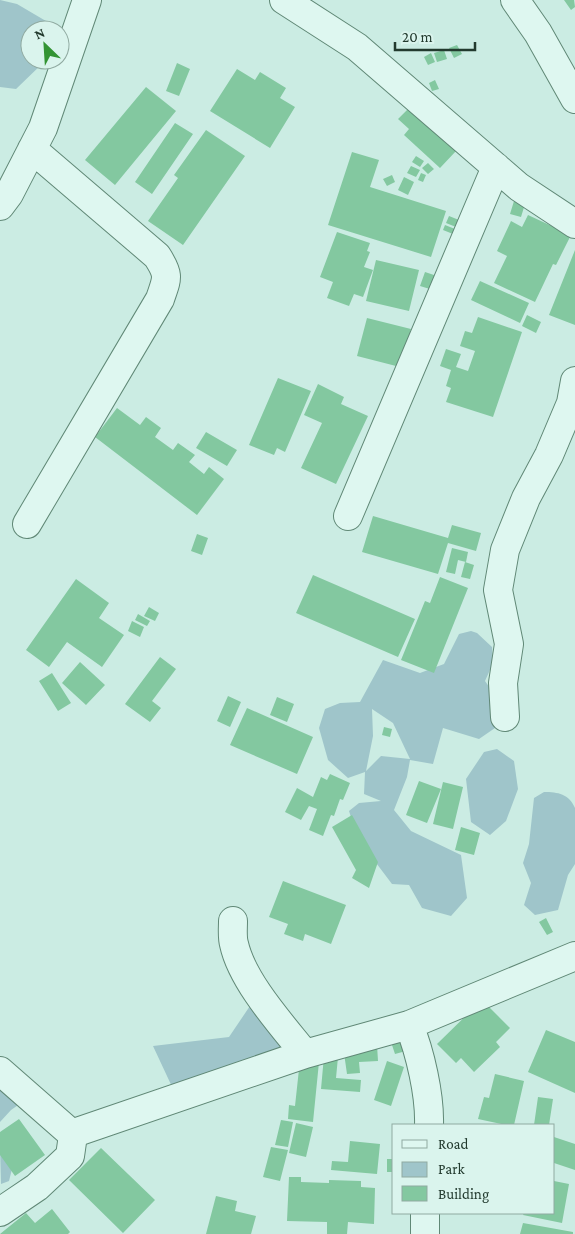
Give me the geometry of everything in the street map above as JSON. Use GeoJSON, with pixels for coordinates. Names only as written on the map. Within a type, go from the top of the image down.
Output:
{"type":"FeatureCollection","features":[{"type":"Feature","properties":{"kind":"street"},"geometry":{"type":"LineString","coordinates":[[0,206],[9,194],[43,128],[87,0]]}},
{"type":"Feature","properties":{"kind":"street"},"geometry":{"type":"LineString","coordinates":[[284,0],[357,48],[519,187],[575,224]]}},
{"type":"Feature","properties":{"kind":"street"},"geometry":{"type":"LineString","coordinates":[[515,0],[538,33],[575,100]]}},
{"type":"Feature","properties":{"kind":"street"},"geometry":{"type":"LineString","coordinates":[[27,524],[160,299],[167,279],[165,268],[156,256],[32,149]]}},
{"type":"Feature","properties":{"kind":"street"},"geometry":{"type":"LineString","coordinates":[[348,516],[496,167]]}},
{"type":"Feature","properties":{"kind":"street"},"geometry":{"type":"LineString","coordinates":[[505,717],[502,684],[509,644],[498,590],[504,550],[526,498],[549,455],[571,403],[575,381]]}},
{"type":"Feature","properties":{"kind":"street"},"geometry":{"type":"LineString","coordinates":[[233,921],[234,943],[240,964],[263,1001],[305,1054]]}},
{"type":"Feature","properties":{"kind":"street"},"geometry":{"type":"LineString","coordinates":[[73,1135],[116,1118],[305,1054],[408,1025],[575,956]]}},
{"type":"Feature","properties":{"kind":"street"},"geometry":{"type":"LineString","coordinates":[[408,1025],[416,1043],[424,1077],[429,1124]]}},
{"type":"Feature","properties":{"kind":"street"},"geometry":{"type":"LineString","coordinates":[[0,1071],[73,1135]]}},
{"type":"Feature","properties":{"kind":"street"},"geometry":{"type":"LineString","coordinates":[[0,1212],[37,1187],[70,1156],[73,1135]]}},
{"type":"Feature","properties":{"kind":"street"},"geometry":{"type":"LineString","coordinates":[[425,1214],[425,1234]]}},
{"type":"Feature","properties":{"kind":"green space"},"geometry":{"type":"Polygon","coordinates":[[[0,0],[17,4],[44,20],[20,20],[20,70],[36,70],[16,89],[0,87],[0,0]]]}},
{"type":"Feature","properties":{"kind":"green space"},"geometry":{"type":"Polygon","coordinates":[[[471,631],[477,633],[492,647],[493,663],[485,681],[492,691],[513,702],[495,728],[479,739],[443,728],[433,764],[410,760],[407,777],[394,810],[411,831],[461,855],[467,898],[451,916],[422,908],[409,885],[392,884],[358,839],[349,811],[359,803],[381,801],[364,794],[365,772],[348,778],[328,760],[319,728],[325,709],[340,703],[360,702],[383,660],[420,673],[444,664],[459,634],[471,631]],[[372,709],[373,736],[366,771],[381,756],[410,759],[393,723],[372,709]]]}},
{"type":"Feature","properties":{"kind":"green space"},"geometry":{"type":"Polygon","coordinates":[[[497,749],[514,761],[518,789],[506,821],[490,835],[471,822],[466,779],[484,752],[497,749]]]}},
{"type":"Feature","properties":{"kind":"green space"},"geometry":{"type":"Polygon","coordinates":[[[544,792],[562,795],[573,803],[575,808],[575,864],[568,875],[558,910],[535,915],[524,905],[531,883],[523,863],[529,844],[534,798],[544,792]]]}},
{"type":"Feature","properties":{"kind":"green space"},"geometry":{"type":"Polygon","coordinates":[[[254,1000],[292,1050],[174,1091],[153,1046],[229,1037],[254,1000]]]}},
{"type":"Feature","properties":{"kind":"green space"},"geometry":{"type":"Polygon","coordinates":[[[0,1060],[21,1103],[11,1110],[0,1122],[0,1060]]]}},
{"type":"Feature","properties":{"kind":"green space"},"geometry":{"type":"Polygon","coordinates":[[[0,1145],[13,1165],[9,1181],[1,1184],[0,1145]]]}},
{"type":"Feature","properties":{"kind":"building"},"geometry":{"type":"Polygon","coordinates":[[[564,0],[574,0],[575,7],[571,10],[564,0]]]}},
{"type":"Feature","properties":{"kind":"building"},"geometry":{"type":"Polygon","coordinates":[[[457,45],[462,54],[454,58],[449,48],[457,45]]]}},
{"type":"Feature","properties":{"kind":"building"},"geometry":{"type":"Polygon","coordinates":[[[444,50],[447,59],[437,62],[434,53],[444,50]]]}},
{"type":"Feature","properties":{"kind":"building"},"geometry":{"type":"Polygon","coordinates":[[[431,53],[435,62],[428,65],[424,57],[431,53]]]}},
{"type":"Feature","properties":{"kind":"building"},"geometry":{"type":"Polygon","coordinates":[[[177,63],[190,69],[179,96],[166,91],[177,63]]]}},
{"type":"Feature","properties":{"kind":"building"},"geometry":{"type":"Polygon","coordinates":[[[237,69],[255,80],[260,72],[286,88],[280,98],[295,107],[270,148],[210,111],[237,69]]]}},
{"type":"Feature","properties":{"kind":"building"},"geometry":{"type":"Polygon","coordinates":[[[435,80],[439,89],[432,91],[429,83],[435,80]]]}},
{"type":"Feature","properties":{"kind":"building"},"geometry":{"type":"Polygon","coordinates":[[[146,87],[176,111],[115,185],[85,160],[146,87]]]}},
{"type":"Feature","properties":{"kind":"building"},"geometry":{"type":"Polygon","coordinates":[[[410,107],[456,151],[440,168],[404,135],[409,129],[398,119],[410,107]]]}},
{"type":"Feature","properties":{"kind":"building"},"geometry":{"type":"Polygon","coordinates":[[[175,123],[193,134],[152,194],[135,182],[175,123]]]}},
{"type":"Feature","properties":{"kind":"building"},"geometry":{"type":"Polygon","coordinates":[[[206,130],[245,156],[183,245],[148,221],[178,178],[174,175],[206,130]]]}},
{"type":"Feature","properties":{"kind":"building"},"geometry":{"type":"Polygon","coordinates":[[[352,152],[379,160],[370,187],[446,211],[431,257],[328,225],[352,152]]]}},
{"type":"Feature","properties":{"kind":"building"},"geometry":{"type":"Polygon","coordinates":[[[416,156],[424,161],[420,167],[412,162],[416,156]]]}},
{"type":"Feature","properties":{"kind":"building"},"geometry":{"type":"Polygon","coordinates":[[[428,163],[434,169],[428,174],[422,168],[428,163]]]}},
{"type":"Feature","properties":{"kind":"building"},"geometry":{"type":"Polygon","coordinates":[[[411,166],[420,170],[416,177],[407,173],[411,166]]]}},
{"type":"Feature","properties":{"kind":"building"},"geometry":{"type":"Polygon","coordinates":[[[421,173],[426,175],[423,182],[418,180],[421,173]]]}},
{"type":"Feature","properties":{"kind":"building"},"geometry":{"type":"Polygon","coordinates":[[[392,175],[395,182],[387,186],[383,179],[392,175]]]}},
{"type":"Feature","properties":{"kind":"building"},"geometry":{"type":"Polygon","coordinates":[[[404,177],[414,182],[408,195],[398,190],[404,177]]]}},
{"type":"Feature","properties":{"kind":"building"},"geometry":{"type":"Polygon","coordinates":[[[514,201],[525,204],[521,217],[510,214],[514,201]]]}},
{"type":"Feature","properties":{"kind":"building"},"geometry":{"type":"Polygon","coordinates":[[[528,215],[571,235],[556,265],[553,264],[535,302],[494,283],[507,256],[497,251],[511,221],[522,227],[528,215]]]}},
{"type":"Feature","properties":{"kind":"building"},"geometry":{"type":"Polygon","coordinates":[[[449,216],[459,220],[456,227],[446,223],[449,216]]]}},
{"type":"Feature","properties":{"kind":"building"},"geometry":{"type":"Polygon","coordinates":[[[445,225],[455,229],[453,234],[443,230],[445,225]]]}},
{"type":"Feature","properties":{"kind":"building"},"geometry":{"type":"Polygon","coordinates":[[[337,232],[370,243],[367,251],[370,252],[364,267],[373,270],[363,297],[354,294],[349,306],[327,298],[333,282],[320,277],[337,232]]]}},
{"type":"Feature","properties":{"kind":"building"},"geometry":{"type":"Polygon","coordinates":[[[575,250],[575,325],[549,315],[575,250]]]}},
{"type":"Feature","properties":{"kind":"building"},"geometry":{"type":"Polygon","coordinates":[[[376,260],[419,270],[409,311],[366,301],[376,260]]]}},
{"type":"Feature","properties":{"kind":"building"},"geometry":{"type":"Polygon","coordinates":[[[425,272],[437,276],[433,290],[420,286],[425,272]]]}},
{"type":"Feature","properties":{"kind":"building"},"geometry":{"type":"Polygon","coordinates":[[[480,281],[529,303],[520,323],[471,300],[480,281]]]}},
{"type":"Feature","properties":{"kind":"building"},"geometry":{"type":"Polygon","coordinates":[[[527,315],[541,322],[536,333],[522,326],[527,315]]]}},
{"type":"Feature","properties":{"kind":"building"},"geometry":{"type":"Polygon","coordinates":[[[478,317],[522,332],[493,417],[446,402],[451,388],[446,386],[451,370],[440,366],[446,349],[461,354],[456,367],[468,371],[475,351],[460,346],[465,331],[472,333],[478,317]]]}},
{"type":"Feature","properties":{"kind":"building"},"geometry":{"type":"Polygon","coordinates":[[[367,318],[411,329],[400,367],[357,356],[367,318]]]}},
{"type":"Feature","properties":{"kind":"building"},"geometry":{"type":"Polygon","coordinates":[[[278,378],[311,391],[285,452],[277,448],[274,455],[249,445],[278,378]]]}},
{"type":"Feature","properties":{"kind":"building"},"geometry":{"type":"Polygon","coordinates":[[[318,384],[344,397],[341,404],[368,416],[336,484],[301,468],[322,423],[304,415],[318,384]]]}},
{"type":"Feature","properties":{"kind":"building"},"geometry":{"type":"Polygon","coordinates":[[[117,408],[140,425],[146,417],[161,428],[155,437],[173,450],[178,443],[195,455],[189,462],[204,474],[209,467],[224,479],[197,515],[95,437],[117,408]]]}},
{"type":"Feature","properties":{"kind":"building"},"geometry":{"type":"Polygon","coordinates":[[[206,432],[237,450],[227,466],[196,448],[206,432]]]}},
{"type":"Feature","properties":{"kind":"building"},"geometry":{"type":"Polygon","coordinates":[[[373,516],[448,538],[452,525],[481,533],[476,551],[448,543],[438,574],[362,552],[373,516]]]}},
{"type":"Feature","properties":{"kind":"building"},"geometry":{"type":"Polygon","coordinates":[[[197,534],[208,538],[202,555],[191,551],[197,534]]]}},
{"type":"Feature","properties":{"kind":"building"},"geometry":{"type":"Polygon","coordinates":[[[452,548],[468,552],[466,562],[458,560],[455,574],[446,572],[452,548]]]}},
{"type":"Feature","properties":{"kind":"building"},"geometry":{"type":"Polygon","coordinates":[[[465,562],[474,565],[470,579],[461,577],[465,562]]]}},
{"type":"Feature","properties":{"kind":"building"},"geometry":{"type":"Polygon","coordinates":[[[313,575],[415,619],[398,657],[296,613],[313,575]]]}},
{"type":"Feature","properties":{"kind":"building"},"geometry":{"type":"Polygon","coordinates":[[[440,577],[468,588],[434,673],[401,660],[425,601],[430,603],[440,577]]]}},
{"type":"Feature","properties":{"kind":"building"},"geometry":{"type":"Polygon","coordinates":[[[76,579],[109,603],[99,618],[124,635],[102,667],[67,642],[49,667],[26,650],[76,579]]]}},
{"type":"Feature","properties":{"kind":"building"},"geometry":{"type":"Polygon","coordinates":[[[149,607],[159,613],[155,621],[144,616],[149,607]]]}},
{"type":"Feature","properties":{"kind":"building"},"geometry":{"type":"Polygon","coordinates":[[[138,614],[150,621],[147,626],[135,620],[138,614]]]}},
{"type":"Feature","properties":{"kind":"building"},"geometry":{"type":"Polygon","coordinates":[[[132,621],[144,627],[140,637],[128,631],[132,621]]]}},
{"type":"Feature","properties":{"kind":"building"},"geometry":{"type":"Polygon","coordinates":[[[160,657],[176,669],[152,701],[161,708],[150,722],[125,704],[160,657]]]}},
{"type":"Feature","properties":{"kind":"building"},"geometry":{"type":"Polygon","coordinates":[[[80,662],[105,685],[86,705],[62,683],[80,662]]]}},
{"type":"Feature","properties":{"kind":"building"},"geometry":{"type":"Polygon","coordinates":[[[52,673],[71,703],[58,711],[39,681],[52,673]]]}},
{"type":"Feature","properties":{"kind":"building"},"geometry":{"type":"Polygon","coordinates":[[[228,696],[241,702],[230,727],[217,721],[228,696]]]}},
{"type":"Feature","properties":{"kind":"building"},"geometry":{"type":"Polygon","coordinates":[[[277,697],[294,704],[287,722],[270,715],[277,697]]]}},
{"type":"Feature","properties":{"kind":"building"},"geometry":{"type":"Polygon","coordinates":[[[247,708],[313,737],[297,774],[230,745],[247,708]]]}},
{"type":"Feature","properties":{"kind":"building"},"geometry":{"type":"Polygon","coordinates":[[[384,727],[392,729],[390,737],[382,735],[384,727]]]}},
{"type":"Feature","properties":{"kind":"building"},"geometry":{"type":"Polygon","coordinates":[[[330,774],[350,783],[343,800],[340,799],[334,816],[331,815],[323,836],[309,830],[317,809],[309,806],[301,820],[285,812],[297,788],[313,797],[321,777],[327,780],[330,774]]]}},
{"type":"Feature","properties":{"kind":"building"},"geometry":{"type":"Polygon","coordinates":[[[419,781],[441,789],[427,823],[406,815],[419,781]]]}},
{"type":"Feature","properties":{"kind":"building"},"geometry":{"type":"Polygon","coordinates":[[[443,782],[463,787],[453,829],[433,824],[443,782]]]}},
{"type":"Feature","properties":{"kind":"building"},"geometry":{"type":"Polygon","coordinates":[[[352,815],[378,862],[369,888],[352,878],[356,870],[332,827],[352,815]]]}},
{"type":"Feature","properties":{"kind":"building"},"geometry":{"type":"Polygon","coordinates":[[[461,827],[480,833],[474,855],[455,850],[461,827]]]}},
{"type":"Feature","properties":{"kind":"building"},"geometry":{"type":"Polygon","coordinates":[[[283,881],[346,905],[331,944],[305,934],[303,941],[284,934],[288,924],[269,917],[283,881]]]}},
{"type":"Feature","properties":{"kind":"building"},"geometry":{"type":"Polygon","coordinates":[[[546,918],[553,932],[547,935],[539,922],[546,918]]]}},
{"type":"Feature","properties":{"kind":"building"},"geometry":{"type":"Polygon","coordinates":[[[482,1000],[510,1028],[496,1042],[500,1047],[474,1072],[461,1058],[456,1063],[437,1044],[482,1000]]]}},
{"type":"Feature","properties":{"kind":"building"},"geometry":{"type":"Polygon","coordinates":[[[546,1030],[575,1042],[575,1093],[528,1072],[546,1030]]]}},
{"type":"Feature","properties":{"kind":"building"},"geometry":{"type":"Polygon","coordinates":[[[402,1038],[406,1051],[395,1054],[391,1042],[402,1038]]]}},
{"type":"Feature","properties":{"kind":"building"},"geometry":{"type":"Polygon","coordinates":[[[377,1045],[378,1061],[359,1062],[360,1073],[347,1074],[344,1053],[377,1045]]]}},
{"type":"Feature","properties":{"kind":"building"},"geometry":{"type":"Polygon","coordinates":[[[324,1056],[338,1057],[336,1078],[361,1080],[360,1092],[321,1089],[324,1056]]]}},
{"type":"Feature","properties":{"kind":"building"},"geometry":{"type":"Polygon","coordinates":[[[300,1060],[319,1062],[313,1122],[288,1119],[289,1105],[295,1106],[300,1060]]]}},
{"type":"Feature","properties":{"kind":"building"},"geometry":{"type":"Polygon","coordinates":[[[387,1061],[404,1067],[391,1106],[374,1100],[387,1061]]]}},
{"type":"Feature","properties":{"kind":"building"},"geometry":{"type":"Polygon","coordinates":[[[495,1074],[524,1081],[514,1124],[501,1124],[478,1119],[484,1097],[489,1098],[495,1074]]]}},
{"type":"Feature","properties":{"kind":"building"},"geometry":{"type":"Polygon","coordinates":[[[538,1097],[553,1099],[549,1124],[534,1124],[538,1097]]]}},
{"type":"Feature","properties":{"kind":"building"},"geometry":{"type":"Polygon","coordinates":[[[19,1119],[45,1155],[15,1176],[0,1155],[0,1132],[19,1119]]]}},
{"type":"Feature","properties":{"kind":"building"},"geometry":{"type":"Polygon","coordinates":[[[281,1120],[293,1122],[288,1147],[275,1145],[281,1120]]]}},
{"type":"Feature","properties":{"kind":"building"},"geometry":{"type":"Polygon","coordinates":[[[296,1123],[313,1127],[306,1157],[289,1153],[296,1123]]]}},
{"type":"Feature","properties":{"kind":"building"},"geometry":{"type":"Polygon","coordinates":[[[555,1137],[575,1144],[575,1170],[555,1163],[555,1137]]]}},
{"type":"Feature","properties":{"kind":"building"},"geometry":{"type":"Polygon","coordinates":[[[350,1141],[380,1144],[377,1174],[331,1170],[332,1161],[348,1162],[350,1141]]]}},
{"type":"Feature","properties":{"kind":"building"},"geometry":{"type":"Polygon","coordinates":[[[271,1147],[288,1150],[280,1181],[263,1177],[271,1147]]]}},
{"type":"Feature","properties":{"kind":"building"},"geometry":{"type":"Polygon","coordinates":[[[101,1148],[155,1200],[123,1233],[69,1180],[101,1148]]]}},
{"type":"Feature","properties":{"kind":"building"},"geometry":{"type":"Polygon","coordinates":[[[387,1159],[392,1159],[392,1172],[387,1172],[387,1159]]]}},
{"type":"Feature","properties":{"kind":"building"},"geometry":{"type":"Polygon","coordinates":[[[289,1177],[301,1177],[301,1182],[329,1183],[329,1180],[361,1181],[361,1187],[375,1188],[374,1224],[348,1222],[347,1234],[327,1234],[327,1222],[287,1221],[289,1177]]]}},
{"type":"Feature","properties":{"kind":"building"},"geometry":{"type":"Polygon","coordinates":[[[555,1181],[569,1184],[562,1223],[523,1215],[555,1214],[555,1181]]]}},
{"type":"Feature","properties":{"kind":"building"},"geometry":{"type":"Polygon","coordinates":[[[216,1196],[237,1201],[235,1211],[256,1216],[251,1234],[206,1234],[216,1196]]]}},
{"type":"Feature","properties":{"kind":"building"},"geometry":{"type":"Polygon","coordinates":[[[52,1209],[70,1232],[68,1234],[0,1234],[26,1213],[35,1223],[52,1209]]]}},
{"type":"Feature","properties":{"kind":"building"},"geometry":{"type":"Polygon","coordinates":[[[523,1223],[573,1232],[573,1234],[520,1234],[523,1223]]]}}]}
